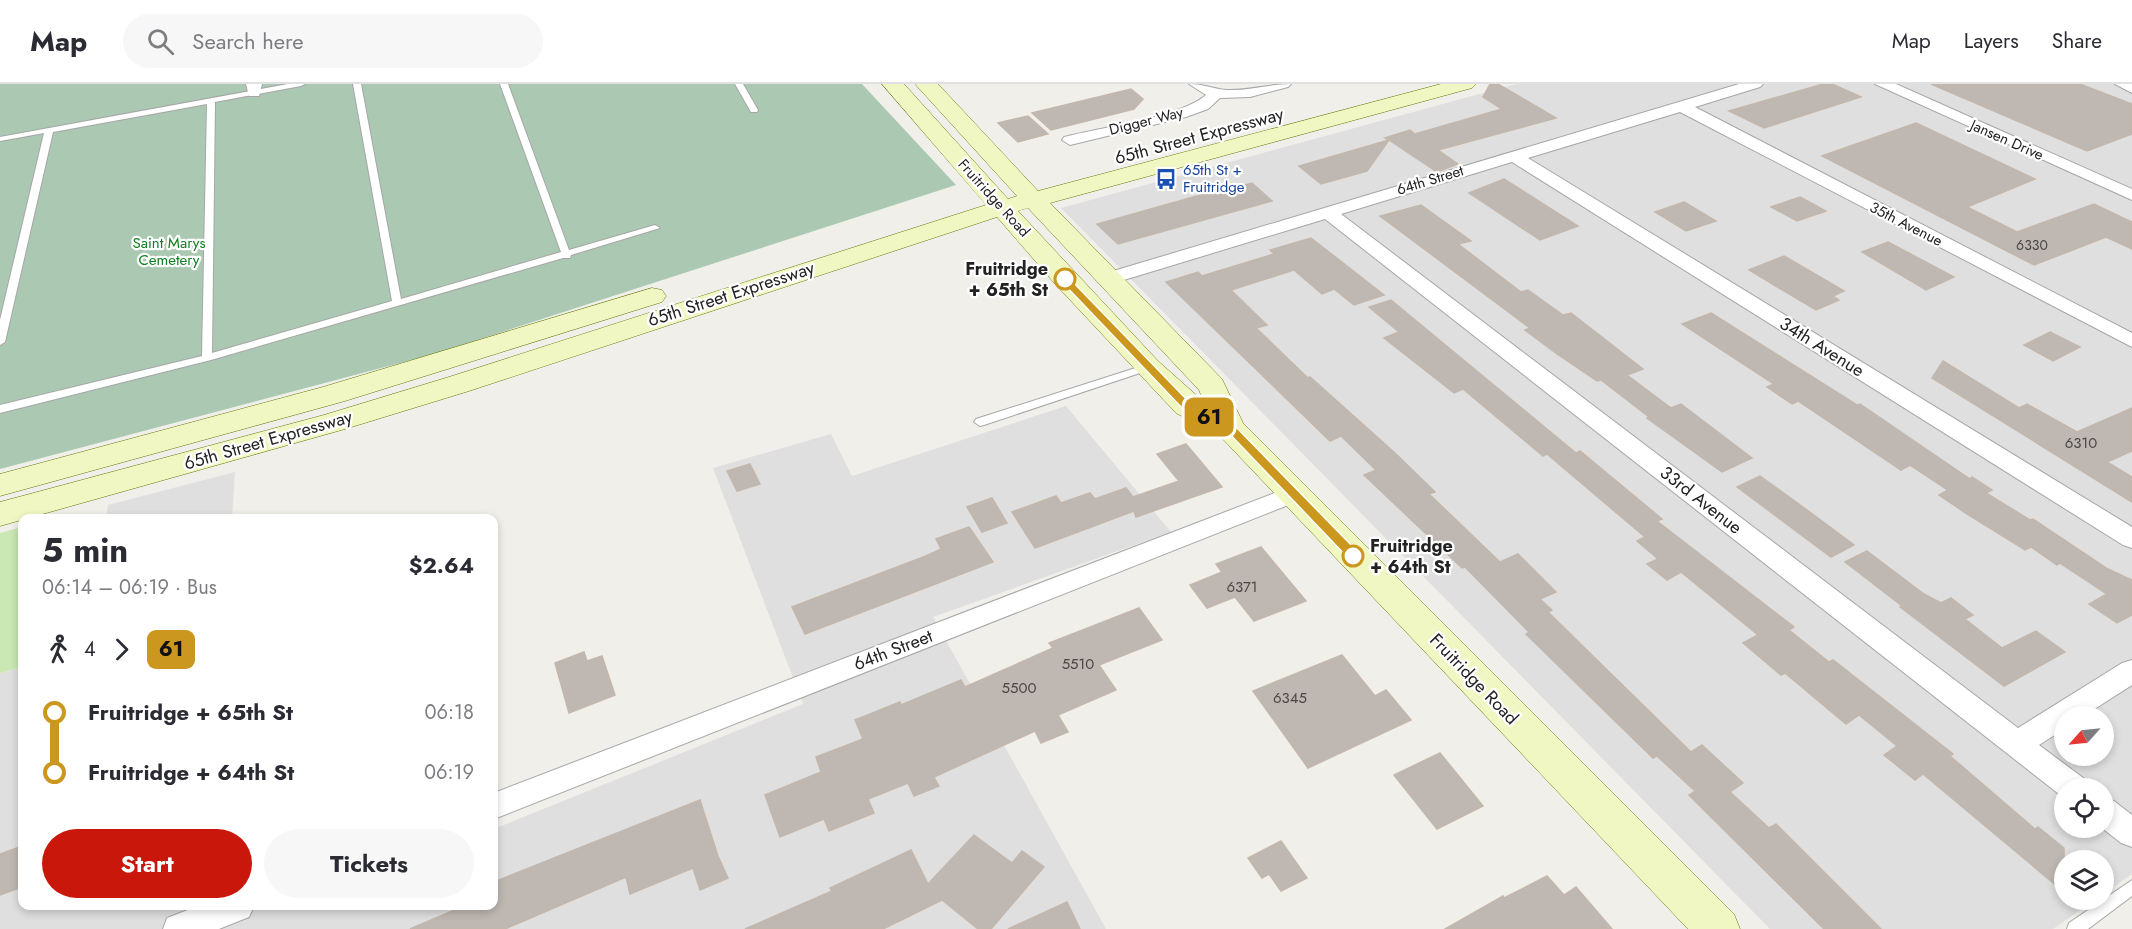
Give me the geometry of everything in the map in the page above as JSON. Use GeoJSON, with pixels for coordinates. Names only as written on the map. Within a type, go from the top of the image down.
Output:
{"type":"FeatureCollection","features":[{"type":"Feature","properties":{"kind":"main road","name":"Fruitridge Road"},"geometry":{"type":"LineString","coordinates":[[893,84],[994,200],[1148,367],[1187,406],[1230,428],[1718,929]]}},
{"type":"Feature","properties":{"kind":"main road","name":"Fruitridge Road"},"geometry":{"type":"LineString","coordinates":[[926,84],[1107,279],[1212,386],[1230,428]]}},
{"type":"Feature","properties":{"kind":"main road","name":"65th Street Expressway"},"geometry":{"type":"LineString","coordinates":[[0,485],[441,364],[1024,191],[1398,84]]}},
{"type":"Feature","properties":{"kind":"main road","name":"65th Street Expressway"},"geometry":{"type":"LineString","coordinates":[[1024,191],[1465,84]]}},
{"type":"Feature","properties":{"kind":"main road","name":"65th Street Expressway"},"geometry":{"type":"LineString","coordinates":[[0,514],[322,425],[459,384],[994,200]]}},
{"type":"Feature","properties":{"kind":"street","name":"Digger Way"},"geometry":{"type":"LineString","coordinates":[[1197,84],[1217,93],[1238,95],[1283,84]]}},
{"type":"Feature","properties":{"kind":"street","name":"64th Street"},"geometry":{"type":"LineString","coordinates":[[1107,279],[1512,155],[1755,84]]}},
{"type":"Feature","properties":{"kind":"street","name":"Jansen Drive"},"geometry":{"type":"LineString","coordinates":[[1883,84],[2132,195]]}},
{"type":"Feature","properties":{"kind":"street"},"geometry":{"type":"LineString","coordinates":[[2123,84],[2132,88]]}},
{"type":"Feature","properties":{"kind":"street","name":"Digger Way"},"geometry":{"type":"LineString","coordinates":[[1070,140],[1180,114],[1202,106],[1217,93]]}},
{"type":"Feature","properties":{"kind":"street","name":"35th Avenue"},"geometry":{"type":"LineString","coordinates":[[1681,106],[2132,341]]}},
{"type":"Feature","properties":{"kind":"street","name":"34th Avenue"},"geometry":{"type":"LineString","coordinates":[[1512,155],[2132,538]]}},
{"type":"Feature","properties":{"kind":"street","name":"33rd Avenue"},"geometry":{"type":"LineString","coordinates":[[1327,212],[2061,778]]}},
{"type":"Feature","properties":{"kind":"street","name":"64th Street"},"geometry":{"type":"LineString","coordinates":[[498,805],[1293,495]]}},
{"type":"Feature","properties":{"kind":"street"},"geometry":{"type":"LineString","coordinates":[[2017,744],[2132,671]]}},
{"type":"Feature","properties":{"kind":"street"},"geometry":{"type":"LineString","coordinates":[[2114,819],[2132,833]]}},
{"type":"Feature","properties":{"kind":"street"},"geometry":{"type":"LineString","coordinates":[[179,929],[228,910]]}},
{"type":"Feature","properties":{"kind":"lane"},"geometry":{"type":"LineString","coordinates":[[0,139],[211,101],[254,88],[301,84]]}},
{"type":"Feature","properties":{"kind":"lane"},"geometry":{"type":"LineString","coordinates":[[357,84],[397,304]]}},
{"type":"Feature","properties":{"kind":"lane"},"geometry":{"type":"LineString","coordinates":[[504,84],[567,256]]}},
{"type":"Feature","properties":{"kind":"lane"},"geometry":{"type":"LineString","coordinates":[[739,84],[754,110]]}},
{"type":"Feature","properties":{"kind":"lane"},"geometry":{"type":"LineString","coordinates":[[207,358],[211,101]]}},
{"type":"Feature","properties":{"kind":"lane"},"geometry":{"type":"LineString","coordinates":[[0,342],[48,131]]}},
{"type":"Feature","properties":{"kind":"lane"},"geometry":{"type":"LineString","coordinates":[[0,409],[207,358],[567,256],[655,228]]}},
{"type":"Feature","properties":{"kind":"lane"},"geometry":{"type":"LineString","coordinates":[[980,422],[1148,367]]}},
{"type":"Feature","properties":{"kind":"lane"},"geometry":{"type":"LineString","coordinates":[[2075,929],[2132,887]]}},
{"type":"Feature","properties":{"kind":"shaded area"},"geometry":{"type":"Polygon","coordinates":[[[1516,84],[2132,84],[2132,874],[2114,886],[2114,850],[2054,850],[2054,910],[2081,910],[2053,929],[1770,929],[1061,208],[1516,84]]]}},
{"type":"Feature","properties":{"kind":"shaded area"},"geometry":{"type":"Polygon","coordinates":[[[1066,406],[1171,532],[933,617],[1106,929],[0,929],[0,673],[18,668],[18,910],[498,910],[498,827],[803,704],[713,468],[831,434],[852,476],[1066,406]]]}},
{"type":"Feature","properties":{"kind":"shaded area"},"geometry":{"type":"Polygon","coordinates":[[[235,472],[232,514],[107,514],[108,505],[235,472]]]}},
{"type":"Feature","properties":{"kind":"green space","name":"Saint Marys Cemetery"},"geometry":{"type":"Polygon","coordinates":[[[0,84],[862,84],[956,185],[434,354],[0,469],[0,84]]]}},
{"type":"Feature","properties":{"kind":"green space"},"geometry":{"type":"Polygon","coordinates":[[[18,528],[18,668],[0,673],[0,533],[18,528]]]}},
{"type":"Feature","properties":{"kind":"building"},"geometry":{"type":"Polygon","coordinates":[[[1490,84],[1498,84],[1556,118],[1438,150],[1458,164],[1437,172],[1385,138],[1410,130],[1415,134],[1502,109],[1483,97],[1490,84]]]}},
{"type":"Feature","properties":{"kind":"building"},"geometry":{"type":"Polygon","coordinates":[[[1823,84],[1832,84],[1861,97],[1764,128],[1729,111],[1823,84]]]}},
{"type":"Feature","properties":{"kind":"building"},"geometry":{"type":"Polygon","coordinates":[[[1931,84],[2080,84],[2132,104],[2132,134],[2087,151],[1931,84]]]}},
{"type":"Feature","properties":{"kind":"building"},"geometry":{"type":"Polygon","coordinates":[[[1131,89],[1143,99],[1134,109],[1051,130],[1032,113],[1131,89]]]}},
{"type":"Feature","properties":{"kind":"building"},"geometry":{"type":"Polygon","coordinates":[[[1028,116],[1048,134],[1018,142],[998,123],[1028,116]]]}},
{"type":"Feature","properties":{"kind":"building"},"geometry":{"type":"Polygon","coordinates":[[[1916,123],[2035,179],[1967,207],[2017,232],[2094,204],[2132,222],[2132,249],[2106,237],[2034,265],[1822,156],[1916,123]]]}},
{"type":"Feature","properties":{"kind":"building"},"geometry":{"type":"Polygon","coordinates":[[[1389,140],[1367,171],[1321,184],[1299,166],[1389,140]]]}},
{"type":"Feature","properties":{"kind":"building"},"geometry":{"type":"Polygon","coordinates":[[[1504,179],[1578,226],[1540,240],[1469,193],[1504,179]]]}},
{"type":"Feature","properties":{"kind":"building"},"geometry":{"type":"Polygon","coordinates":[[[1252,183],[1272,201],[1118,244],[1097,224],[1232,186],[1234,188],[1252,183]]]}},
{"type":"Feature","properties":{"kind":"building"},"geometry":{"type":"Polygon","coordinates":[[[1800,197],[1826,211],[1797,221],[1771,207],[1800,197]]]}},
{"type":"Feature","properties":{"kind":"building"},"geometry":{"type":"Polygon","coordinates":[[[1684,202],[1716,221],[1686,231],[1655,212],[1684,202]]]}},
{"type":"Feature","properties":{"kind":"building"},"geometry":{"type":"Polygon","coordinates":[[[1421,205],[1471,241],[1458,244],[1521,292],[1528,290],[1563,315],[1571,313],[1643,369],[1627,375],[1671,408],[1681,404],[1752,458],[1722,472],[1647,418],[1649,417],[1601,380],[1597,381],[1557,354],[1525,330],[1530,328],[1380,216],[1421,205]]]}},
{"type":"Feature","properties":{"kind":"building"},"geometry":{"type":"Polygon","coordinates":[[[1311,238],[1384,295],[1354,305],[1334,289],[1322,294],[1294,270],[1231,290],[1267,325],[1256,328],[1308,378],[1310,377],[1395,453],[1435,492],[1429,494],[1500,562],[1518,554],[1556,592],[1540,599],[1552,610],[1548,612],[1691,752],[1702,745],[1743,783],[1730,792],[1769,828],[1776,824],[1881,929],[1824,929],[1689,795],[1695,791],[1657,756],[1653,758],[1526,634],[1529,632],[1465,567],[1462,568],[1364,475],[1376,470],[1341,436],[1330,441],[1166,282],[1198,272],[1202,276],[1274,254],[1270,250],[1311,238]]]}},
{"type":"Feature","properties":{"kind":"building"},"geometry":{"type":"Polygon","coordinates":[[[1888,242],[1954,277],[1926,290],[1862,252],[1888,242]]]}},
{"type":"Feature","properties":{"kind":"building"},"geometry":{"type":"Polygon","coordinates":[[[1784,256],[1844,291],[1833,296],[1839,300],[1816,310],[1749,270],[1784,256]]]}},
{"type":"Feature","properties":{"kind":"building"},"geometry":{"type":"Polygon","coordinates":[[[1391,300],[1576,453],[1580,451],[1662,519],[1657,521],[1794,627],[1789,630],[1829,662],[1833,660],[1953,754],[1950,756],[2035,829],[2038,827],[2064,848],[2064,850],[2054,850],[2054,884],[1923,774],[1915,780],[1884,755],[1897,746],[1859,715],[1846,724],[1785,673],[1781,675],[1743,643],[1758,635],[1681,572],[1667,580],[1647,564],[1658,559],[1637,541],[1645,537],[1547,454],[1543,456],[1463,389],[1454,393],[1384,338],[1399,332],[1369,307],[1391,300]]]}},
{"type":"Feature","properties":{"kind":"building"},"geometry":{"type":"Polygon","coordinates":[[[1711,313],[1857,405],[1860,404],[1970,479],[1972,477],[1992,490],[1986,493],[2030,520],[2033,519],[2108,569],[2132,580],[2132,615],[2117,623],[2089,604],[2107,594],[2060,563],[2057,565],[2031,547],[2025,550],[1964,512],[1939,495],[1948,490],[1910,465],[1901,470],[1798,401],[1792,404],[1767,387],[1774,384],[1682,324],[1711,313]]]}},
{"type":"Feature","properties":{"kind":"building"},"geometry":{"type":"Polygon","coordinates":[[[2050,332],[2080,347],[2053,361],[2024,345],[2050,332]]]}},
{"type":"Feature","properties":{"kind":"building"},"geometry":{"type":"Polygon","coordinates":[[[1943,361],[2019,408],[2027,404],[2077,432],[2132,408],[2132,451],[2107,462],[2132,477],[2132,502],[1932,378],[1943,361]]]}},
{"type":"Feature","properties":{"kind":"building"},"geometry":{"type":"Polygon","coordinates":[[[1186,444],[1222,487],[1136,517],[1134,511],[1035,548],[1012,512],[1056,496],[1061,503],[1090,493],[1095,499],[1126,488],[1133,497],[1179,481],[1157,454],[1186,444]]]}},
{"type":"Feature","properties":{"kind":"building"},"geometry":{"type":"Polygon","coordinates":[[[750,464],[760,484],[737,491],[727,471],[750,464]]]}},
{"type":"Feature","properties":{"kind":"building"},"geometry":{"type":"Polygon","coordinates":[[[1760,476],[1854,545],[1831,557],[1737,487],[1760,476]]]}},
{"type":"Feature","properties":{"kind":"building"},"geometry":{"type":"Polygon","coordinates":[[[992,498],[1007,523],[982,532],[967,507],[992,498]]]}},
{"type":"Feature","properties":{"kind":"building"},"geometry":{"type":"Polygon","coordinates":[[[969,527],[993,562],[805,634],[792,607],[926,556],[941,549],[936,539],[969,527]]]}},
{"type":"Feature","properties":{"kind":"building"},"geometry":{"type":"Polygon","coordinates":[[[1261,547],[1306,601],[1254,621],[1235,597],[1207,608],[1190,585],[1222,572],[1216,564],[1261,547]]]}},
{"type":"Feature","properties":{"kind":"building"},"geometry":{"type":"Polygon","coordinates":[[[1867,551],[1924,594],[1941,603],[1951,598],[1973,615],[1965,619],[2002,648],[2036,631],[2065,652],[2004,686],[1845,562],[1867,551]]]}},
{"type":"Feature","properties":{"kind":"building"},"geometry":{"type":"Polygon","coordinates":[[[1139,608],[1162,640],[1099,665],[1116,690],[1058,715],[1068,732],[1041,743],[1035,731],[934,777],[939,786],[914,796],[908,783],[868,799],[874,813],[829,831],[824,819],[780,837],[765,795],[821,772],[816,757],[863,739],[855,720],[900,702],[901,705],[961,680],[965,687],[1053,648],[1049,643],[1139,608]]]}},
{"type":"Feature","properties":{"kind":"building"},"geometry":{"type":"Polygon","coordinates":[[[584,652],[587,661],[602,656],[615,695],[569,713],[555,663],[584,652]]]}},
{"type":"Feature","properties":{"kind":"building"},"geometry":{"type":"Polygon","coordinates":[[[1342,655],[1375,696],[1386,690],[1411,720],[1308,768],[1253,691],[1342,655]]]}},
{"type":"Feature","properties":{"kind":"building"},"geometry":{"type":"Polygon","coordinates":[[[1440,753],[1483,806],[1437,829],[1394,775],[1440,753]]]}},
{"type":"Feature","properties":{"kind":"building"},"geometry":{"type":"Polygon","coordinates":[[[700,800],[718,856],[728,878],[700,890],[693,868],[630,894],[626,877],[505,929],[410,929],[455,910],[498,910],[498,880],[700,800]]]}},
{"type":"Feature","properties":{"kind":"building"},"geometry":{"type":"Polygon","coordinates":[[[974,835],[1012,863],[1022,851],[1044,867],[991,929],[978,929],[942,900],[883,929],[745,929],[832,891],[830,888],[911,850],[928,884],[974,835]]]}},
{"type":"Feature","properties":{"kind":"building"},"geometry":{"type":"Polygon","coordinates":[[[1281,841],[1307,878],[1281,891],[1269,874],[1262,878],[1248,858],[1281,841]]]}},
{"type":"Feature","properties":{"kind":"building"},"geometry":{"type":"Polygon","coordinates":[[[18,847],[18,888],[0,895],[0,854],[18,847]]]}},
{"type":"Feature","properties":{"kind":"building"},"geometry":{"type":"Polygon","coordinates":[[[1547,876],[1564,895],[1576,887],[1612,929],[1445,929],[1503,896],[1504,898],[1547,876]]]}},
{"type":"Feature","properties":{"kind":"building"},"geometry":{"type":"Polygon","coordinates":[[[1067,902],[1080,929],[1008,929],[1067,902]]]}},
{"type":"Feature","properties":{"kind":"bus line","name":"61"},"geometry":{"type":"LineString","coordinates":[[1065,279],[1187,406],[1230,428],[1353,556]]}},
{"type":"Feature","properties":{"kind":"place","name":"65th St + Fruitridge"},"geometry":{"type":"Point","coordinates":[1166,179]}},
{"type":"Feature","properties":{"kind":"place","name":"Fruitridge + 65th St"},"geometry":{"type":"Point","coordinates":[1065,279]}},
{"type":"Feature","properties":{"kind":"place","name":"Fruitridge + 64th St"},"geometry":{"type":"Point","coordinates":[1353,556]}}]}
